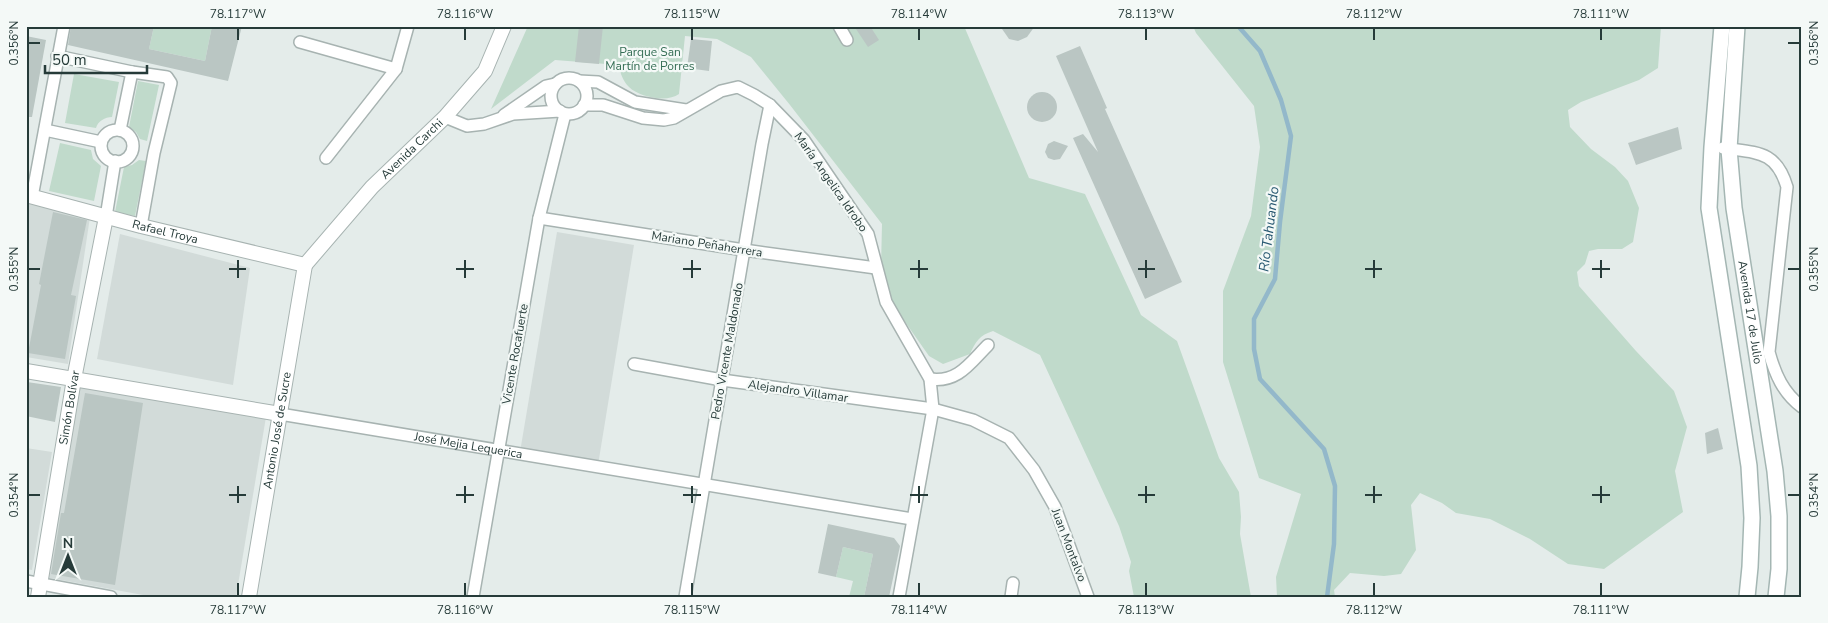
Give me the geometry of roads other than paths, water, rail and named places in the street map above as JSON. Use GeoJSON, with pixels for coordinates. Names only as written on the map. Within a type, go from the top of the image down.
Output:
{"type":"FeatureCollection","features":[{"type":"Feature","properties":{"kind":"main road","name":"Avenida 17 de Julio"},"geometry":{"type":"LineString","coordinates":[[1722,26],[1709,208],[1750,466],[1752,518],[1747,597]]}},
{"type":"Feature","properties":{"kind":"main road","name":"Avenida 17 de Julio"},"geometry":{"type":"LineString","coordinates":[[1737,26],[1729,149],[1734,208],[1775,471],[1779,516],[1779,569],[1776,597]]}},
{"type":"Feature","properties":{"kind":"street"},"geometry":{"type":"LineString","coordinates":[[29,196],[45,130],[64,26]]}},
{"type":"Feature","properties":{"kind":"street"},"geometry":{"type":"LineString","coordinates":[[326,158],[396,69],[408,26]]}},
{"type":"Feature","properties":{"kind":"street","name":"Avenida Carchi"},"geometry":{"type":"LineString","coordinates":[[305,265],[372,187],[446,117],[484,71],[504,26]]}},
{"type":"Feature","properties":{"kind":"street"},"geometry":{"type":"LineString","coordinates":[[839,26],[847,40]]}},
{"type":"Feature","properties":{"kind":"street"},"geometry":{"type":"LineString","coordinates":[[300,42],[396,69]]}},
{"type":"Feature","properties":{"kind":"street"},"geometry":{"type":"LineString","coordinates":[[57,56],[132,72],[167,77],[170,83],[154,153],[141,226]]}},
{"type":"Feature","properties":{"kind":"street"},"geometry":{"type":"LineString","coordinates":[[120,130],[132,72]]}},
{"type":"Feature","properties":{"kind":"street"},"geometry":{"type":"LineString","coordinates":[[501,117],[546,86],[568,78],[579,81],[598,82],[635,102],[686,110]]}},
{"type":"Feature","properties":{"kind":"street"},"geometry":{"type":"LineString","coordinates":[[446,117],[467,126],[484,124],[513,114],[579,111],[587,96],[586,90],[579,81]]}},
{"type":"Feature","properties":{"kind":"street"},"geometry":{"type":"LineString","coordinates":[[555,84],[551,93],[551,99],[553,105],[562,113]]}},
{"type":"Feature","properties":{"kind":"street","name":"María Angelica Idrobo"},"geometry":{"type":"LineString","coordinates":[[584,104],[603,105],[652,120],[674,118],[721,91],[738,87],[770,105],[804,140],[868,234],[886,302],[930,379],[933,409],[899,597]]}},
{"type":"Feature","properties":{"kind":"street","name":"Pedro Vicente Maldonado"},"geometry":{"type":"LineString","coordinates":[[685,597],[770,105]]}},
{"type":"Feature","properties":{"kind":"street","name":"Vicente Rocafuerte"},"geometry":{"type":"LineString","coordinates":[[473,597],[539,218],[562,113]]}},
{"type":"Feature","properties":{"kind":"street"},"geometry":{"type":"LineString","coordinates":[[45,130],[101,142]]}},
{"type":"Feature","properties":{"kind":"street"},"geometry":{"type":"LineString","coordinates":[[101,142],[107,134],[120,130],[130,136],[134,148]]}},
{"type":"Feature","properties":{"kind":"street"},"geometry":{"type":"LineString","coordinates":[[101,142],[104,154],[115,161],[122,161],[127,158],[134,148]]}},
{"type":"Feature","properties":{"kind":"street"},"geometry":{"type":"LineString","coordinates":[[1712,146],[1764,154],[1775,163],[1785,181],[1786,187],[1769,352],[1774,372],[1783,388],[1802,407]]}},
{"type":"Feature","properties":{"kind":"street"},"geometry":{"type":"LineString","coordinates":[[134,148],[154,153]]}},
{"type":"Feature","properties":{"kind":"street"},"geometry":{"type":"LineString","coordinates":[[106,217],[115,161]]}},
{"type":"Feature","properties":{"kind":"street","name":"Rafael Troya"},"geometry":{"type":"LineString","coordinates":[[29,196],[141,226],[305,265]]}},
{"type":"Feature","properties":{"kind":"street","name":"Simón Bolívar"},"geometry":{"type":"LineString","coordinates":[[35,587],[106,217]]}},
{"type":"Feature","properties":{"kind":"street","name":"Mariano Peñaherrera"},"geometry":{"type":"LineString","coordinates":[[539,218],[744,250],[876,268]]}},
{"type":"Feature","properties":{"kind":"street","name":"Antonio José de Sucre"},"geometry":{"type":"LineString","coordinates":[[249,597],[305,265]]}},
{"type":"Feature","properties":{"kind":"street"},"geometry":{"type":"LineString","coordinates":[[930,379],[939,380],[961,373],[988,345]]}},
{"type":"Feature","properties":{"kind":"street","name":"Alejandro Villamar"},"geometry":{"type":"LineString","coordinates":[[634,364],[722,380],[933,409]]}},
{"type":"Feature","properties":{"kind":"street","name":"José Mejia Lequerica"},"geometry":{"type":"LineString","coordinates":[[26,371],[912,519]]}},
{"type":"Feature","properties":{"kind":"street","name":"Juan Montalvo"},"geometry":{"type":"LineString","coordinates":[[933,409],[973,420],[1008,438],[1034,470],[1055,507],[1088,597]]}},
{"type":"Feature","properties":{"kind":"street"},"geometry":{"type":"LineString","coordinates":[[1011,597],[1013,583]]}},
{"type":"Feature","properties":{"kind":"street"},"geometry":{"type":"LineString","coordinates":[[35,587],[111,597]]}},
{"type":"Feature","properties":{"kind":"waterway","name":"Río Tahuando"},"geometry":{"type":"LineString","coordinates":[[1238,26],[1260,51],[1281,100],[1291,136],[1275,279],[1254,319],[1254,349],[1260,379],[1324,449],[1335,486],[1334,544],[1327,597]]}},
{"type":"Feature","properties":{"kind":"park label","name":"Parque San Martín de Porres"},"geometry":{"type":"Point","coordinates":[650,59]}}]}
